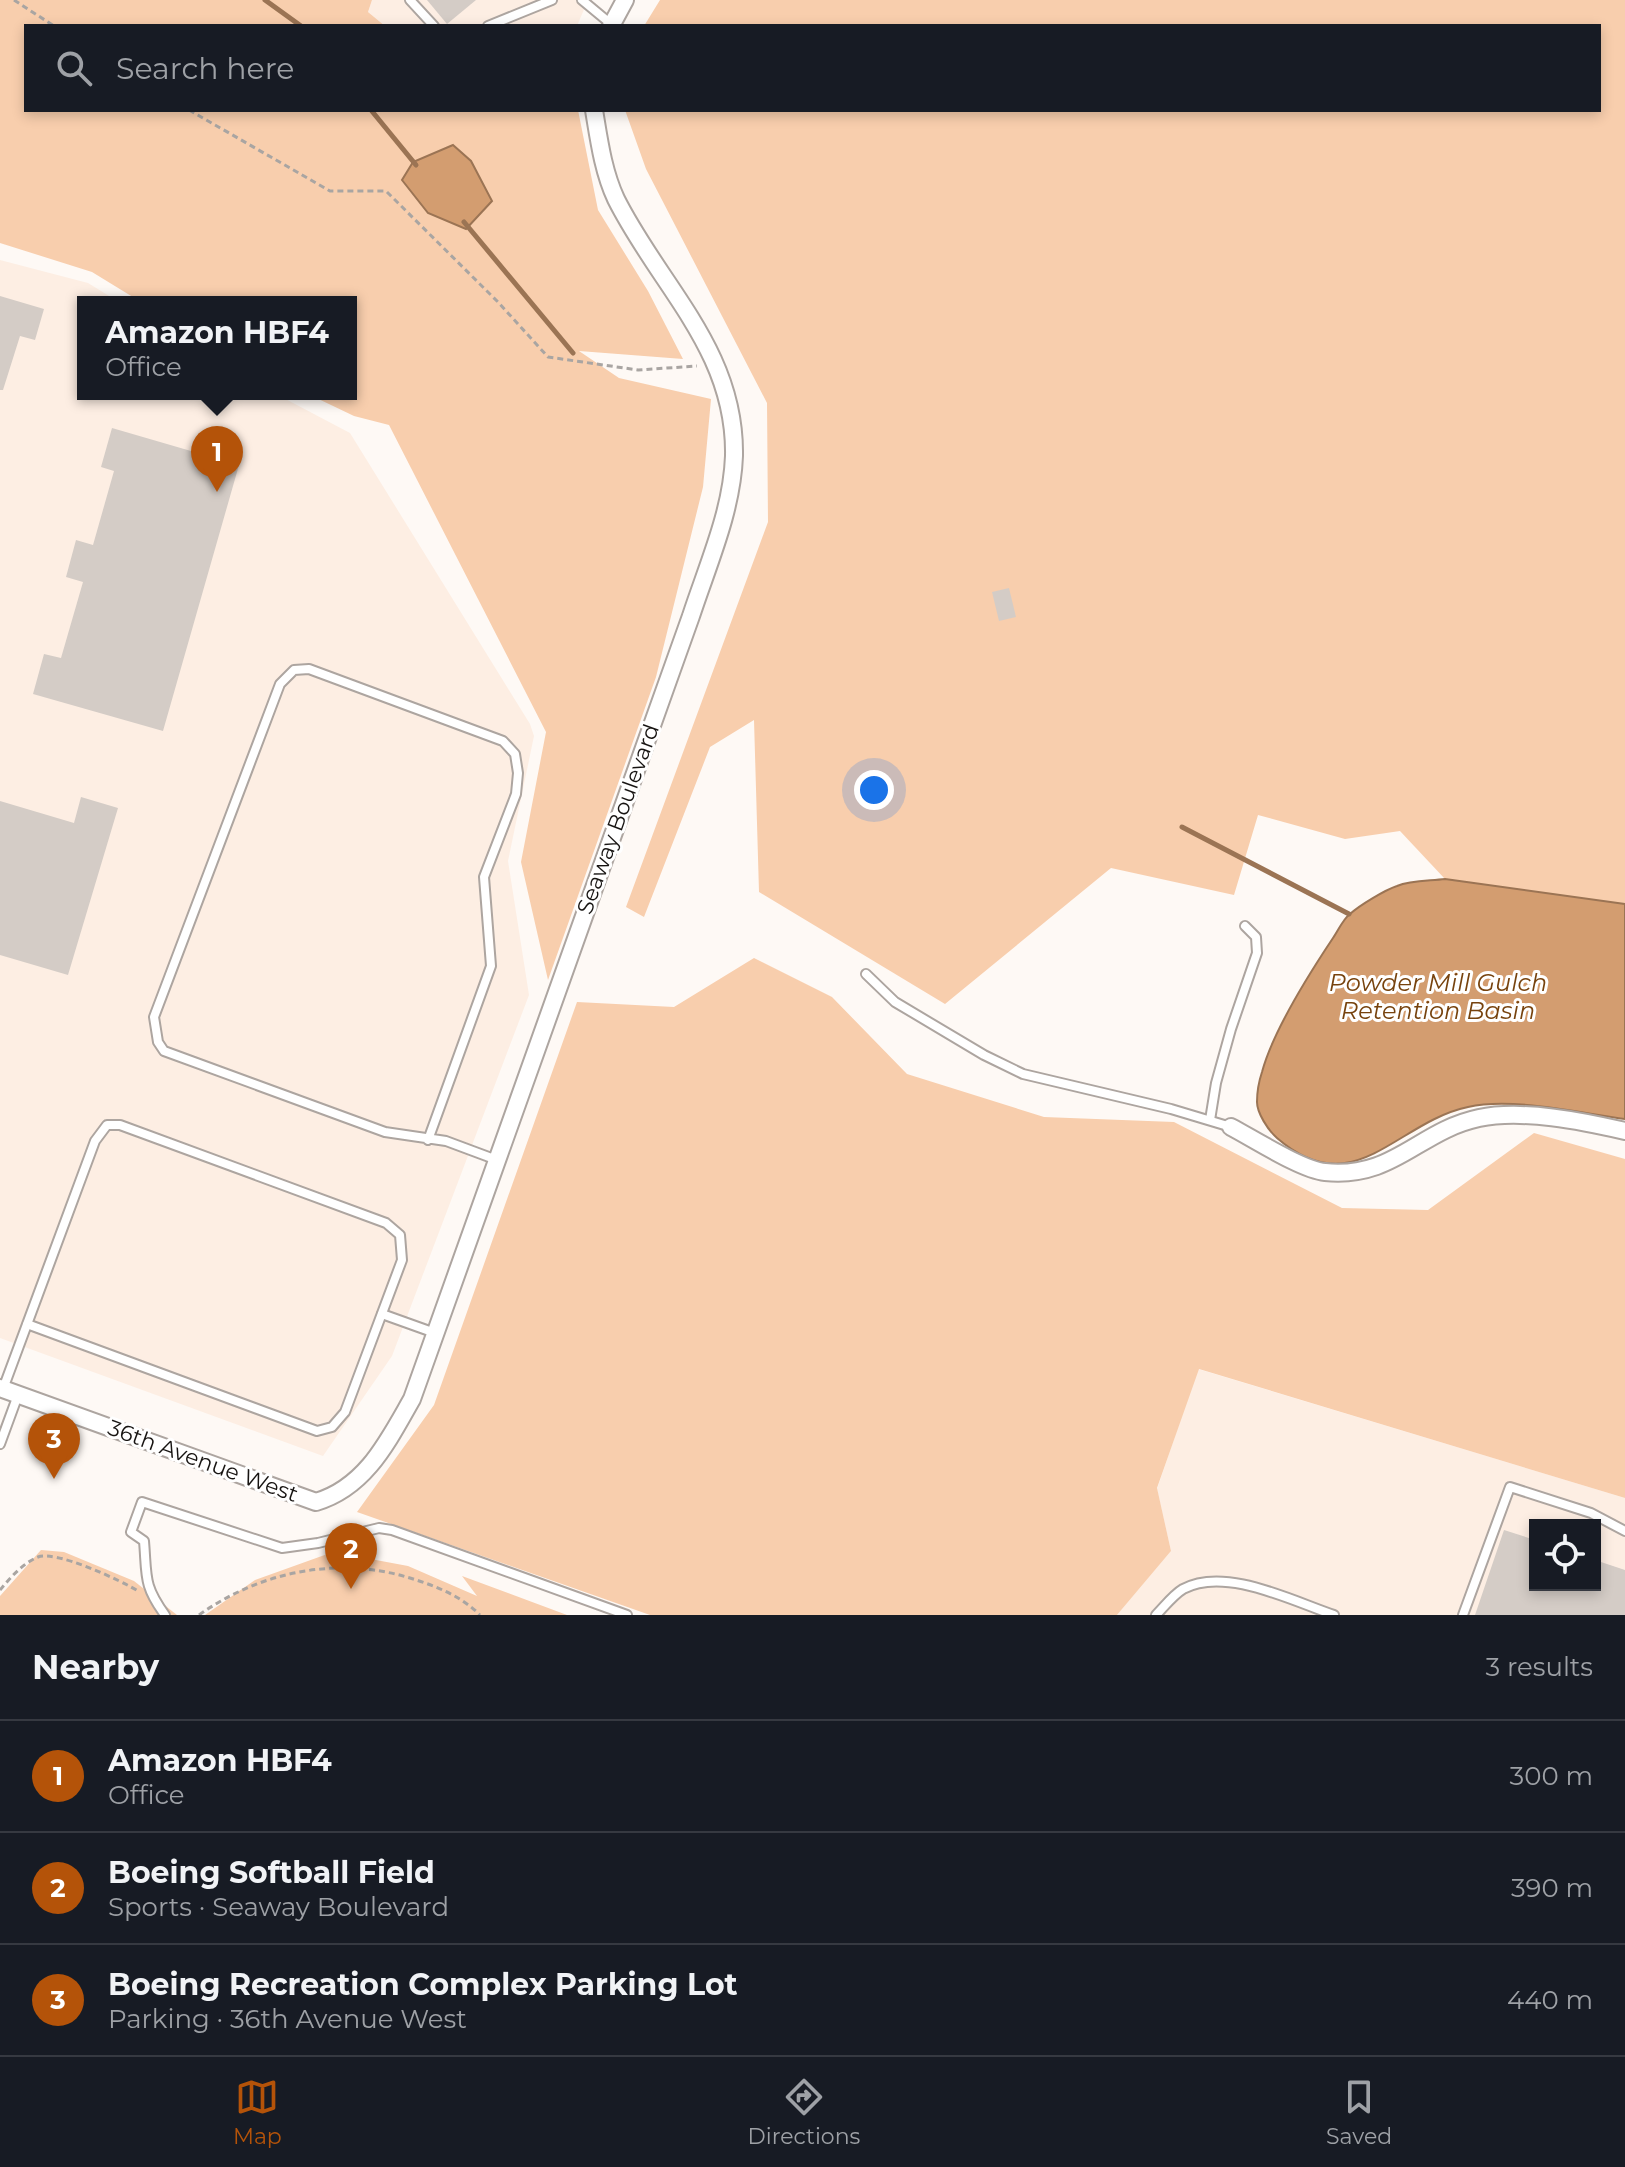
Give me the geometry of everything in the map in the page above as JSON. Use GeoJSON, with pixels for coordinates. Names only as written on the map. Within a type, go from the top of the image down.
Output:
{"type":"FeatureCollection","features":[{"type":"Feature","properties":{"kind":"street"},"geometry":{"type":"LineString","coordinates":[[613,24],[625,0]]}},
{"type":"Feature","properties":{"kind":"street","name":"Seaway Boulevard"},"geometry":{"type":"LineString","coordinates":[[316,1502],[336,1496],[363,1475],[383,1449],[412,1399],[727,506],[734,458],[732,422],[724,385],[689,313],[641,243],[615,197],[604,165],[594,112]]}},
{"type":"Feature","properties":{"kind":"street"},"geometry":{"type":"LineString","coordinates":[[1231,1127],[1321,1172],[1354,1173],[1382,1166],[1440,1132],[1478,1118],[1521,1114],[1625,1131]]}},
{"type":"Feature","properties":{"kind":"street","name":"36th Avenue West"},"geometry":{"type":"LineString","coordinates":[[7,1391],[316,1502]]}},
{"type":"Feature","properties":{"kind":"lane"},"geometry":{"type":"LineString","coordinates":[[410,0],[432,24]]}},
{"type":"Feature","properties":{"kind":"lane"},"geometry":{"type":"LineString","coordinates":[[493,24],[552,0]]}},
{"type":"Feature","properties":{"kind":"lane"},"geometry":{"type":"LineString","coordinates":[[582,0],[611,24]]}},
{"type":"Feature","properties":{"kind":"lane"},"geometry":{"type":"LineString","coordinates":[[428,1140],[491,966],[484,877],[516,794],[518,773],[515,754],[503,741],[309,669],[294,670],[280,684],[154,1017],[158,1042],[164,1051],[385,1132],[428,1140],[446,1141],[497,1160]]}},
{"type":"Feature","properties":{"kind":"lane"},"geometry":{"type":"LineString","coordinates":[[1210,1120],[1216,1083],[1231,1029],[1257,953],[1256,937],[1245,926]]}},
{"type":"Feature","properties":{"kind":"lane"},"geometry":{"type":"LineString","coordinates":[[866,974],[895,1002],[984,1055],[1023,1074],[1231,1127]]}},
{"type":"Feature","properties":{"kind":"lane"},"geometry":{"type":"LineString","coordinates":[[0,1444],[7,1391],[27,1324],[95,1141],[107,1125],[120,1125],[386,1223],[400,1235],[402,1260],[345,1412],[332,1427],[317,1431],[27,1324]]}},
{"type":"Feature","properties":{"kind":"lane"},"geometry":{"type":"LineString","coordinates":[[382,1314],[435,1333]]}},
{"type":"Feature","properties":{"kind":"lane"},"geometry":{"type":"LineString","coordinates":[[1463,1615],[1510,1487],[1591,1513],[1625,1531]]}},
{"type":"Feature","properties":{"kind":"lane"},"geometry":{"type":"LineString","coordinates":[[165,1615],[150,1595],[145,1577],[144,1541],[131,1532],[142,1502],[282,1548],[379,1528],[392,1530],[627,1615]]}},
{"type":"Feature","properties":{"kind":"lane"},"geometry":{"type":"LineString","coordinates":[[1156,1615],[1181,1590],[1201,1582],[1216,1581],[1240,1584],[1334,1615]]}},
{"type":"Feature","properties":{"kind":"path"},"geometry":{"type":"LineString","coordinates":[[14,0],[51,24]]}},
{"type":"Feature","properties":{"kind":"path"},"geometry":{"type":"LineString","coordinates":[[192,112],[330,191],[386,191],[498,302],[548,357],[638,370],[715,365]]}},
{"type":"Feature","properties":{"kind":"path"},"geometry":{"type":"LineString","coordinates":[[0,1590],[24,1566],[41,1556],[63,1558],[142,1594]]}},
{"type":"Feature","properties":{"kind":"path"},"geometry":{"type":"LineString","coordinates":[[199,1615],[215,1604],[255,1586],[298,1572],[336,1566],[365,1567],[436,1586],[480,1615]]}},
{"type":"Feature","properties":{"kind":"shaded area"},"geometry":{"type":"Polygon","coordinates":[[[0,0],[372,0],[368,12],[383,24],[24,24],[24,112],[578,112],[598,210],[648,291],[683,359],[579,351],[619,378],[711,399],[703,487],[656,677],[548,980],[521,862],[546,732],[389,425],[354,416],[321,400],[357,400],[357,296],[131,296],[92,272],[0,243],[0,0]]]}},
{"type":"Feature","properties":{"kind":"shaded area"},"geometry":{"type":"Polygon","coordinates":[[[372,0],[588,0],[578,24],[383,24],[368,12],[372,0]]]}},
{"type":"Feature","properties":{"kind":"shaded area"},"geometry":{"type":"Polygon","coordinates":[[[660,0],[1625,0],[1625,904],[1445,879],[1400,831],[1345,839],[1258,815],[1234,895],[1111,868],[945,1004],[759,892],[754,720],[710,747],[644,917],[626,907],[768,522],[767,403],[646,169],[626,112],[1601,112],[1601,24],[645,24],[660,0]]]}},
{"type":"Feature","properties":{"kind":"shaded area"},"geometry":{"type":"Polygon","coordinates":[[[0,260],[88,283],[109,296],[77,296],[77,400],[287,400],[350,433],[530,724],[534,736],[508,861],[529,995],[392,1356],[323,1456],[0,1338],[0,260]]]}},
{"type":"Feature","properties":{"kind":"shaded area"},"geometry":{"type":"Polygon","coordinates":[[[754,958],[832,997],[907,1074],[1044,1117],[1174,1122],[1342,1208],[1428,1210],[1534,1133],[1625,1159],[1625,1498],[1199,1369],[1157,1488],[1171,1551],[1117,1615],[650,1615],[357,1512],[434,1405],[577,1002],[674,1007],[754,958]]]}},
{"type":"Feature","properties":{"kind":"shaded area"},"geometry":{"type":"Polygon","coordinates":[[[1198,1369],[1625,1498],[1625,1615],[1117,1615],[1171,1551],[1157,1489],[1198,1369]]]}},
{"type":"Feature","properties":{"kind":"shaded area"},"geometry":{"type":"Polygon","coordinates":[[[41,1550],[64,1552],[134,1581],[177,1615],[0,1615],[0,1596],[41,1550]]]}},
{"type":"Feature","properties":{"kind":"shaded area"},"geometry":{"type":"Polygon","coordinates":[[[333,1552],[408,1566],[477,1596],[462,1576],[567,1615],[205,1615],[255,1580],[333,1552]]]}},
{"type":"Feature","properties":{"kind":"water"},"geometry":{"type":"Polygon","coordinates":[[[453,145],[471,161],[492,201],[466,229],[428,213],[402,180],[413,162],[453,145]]]}},
{"type":"Feature","properties":{"kind":"water","name":"Powder Mill Gulch Retention Basin"},"geometry":{"type":"Polygon","coordinates":[[[1445,879],[1625,904],[1625,1119],[1546,1107],[1486,1104],[1442,1115],[1352,1162],[1329,1164],[1304,1157],[1274,1135],[1257,1106],[1261,1075],[1283,1021],[1347,916],[1397,886],[1445,879]]]}},
{"type":"Feature","properties":{"kind":"building"},"geometry":{"type":"Polygon","coordinates":[[[427,0],[476,0],[447,24],[427,0]]]}},
{"type":"Feature","properties":{"kind":"building"},"geometry":{"type":"Polygon","coordinates":[[[0,296],[44,309],[35,340],[20,336],[3,390],[0,390],[0,296]]]}},
{"type":"Feature","properties":{"kind":"building"},"geometry":{"type":"Polygon","coordinates":[[[112,428],[239,465],[163,731],[33,694],[44,654],[61,658],[83,582],[66,577],[76,540],[93,545],[114,471],[101,467],[112,428]]]}},
{"type":"Feature","properties":{"kind":"building"},"geometry":{"type":"Polygon","coordinates":[[[1009,588],[1016,617],[999,621],[992,592],[1009,588]]]}},
{"type":"Feature","properties":{"kind":"building"},"geometry":{"type":"Polygon","coordinates":[[[81,797],[118,808],[68,975],[0,955],[0,801],[74,823],[81,797]]]}},
{"type":"Feature","properties":{"kind":"building"},"geometry":{"type":"Polygon","coordinates":[[[1504,1530],[1529,1538],[1529,1591],[1601,1591],[1601,1562],[1625,1570],[1625,1615],[1475,1615],[1504,1530]]]}},
{"type":"Feature","properties":{"kind":"waterway"},"geometry":{"type":"LineString","coordinates":[[265,0],[298,24]]}},
{"type":"Feature","properties":{"kind":"waterway"},"geometry":{"type":"LineString","coordinates":[[373,112],[416,165]]}},
{"type":"Feature","properties":{"kind":"waterway"},"geometry":{"type":"LineString","coordinates":[[464,222],[573,353]]}},
{"type":"Feature","properties":{"kind":"waterway"},"geometry":{"type":"LineString","coordinates":[[1182,827],[1349,914]]}},
{"type":"Feature","properties":{"kind":"place","name":"Amazon HBF4"},"geometry":{"type":"Point","coordinates":[217,492]}},
{"type":"Feature","properties":{"kind":"place","name":"Boeing Recreation Complex Parking Lot"},"geometry":{"type":"Point","coordinates":[54,1479]}},
{"type":"Feature","properties":{"kind":"place","name":"Boeing Softball Field"},"geometry":{"type":"Point","coordinates":[351,1589]}}]}
